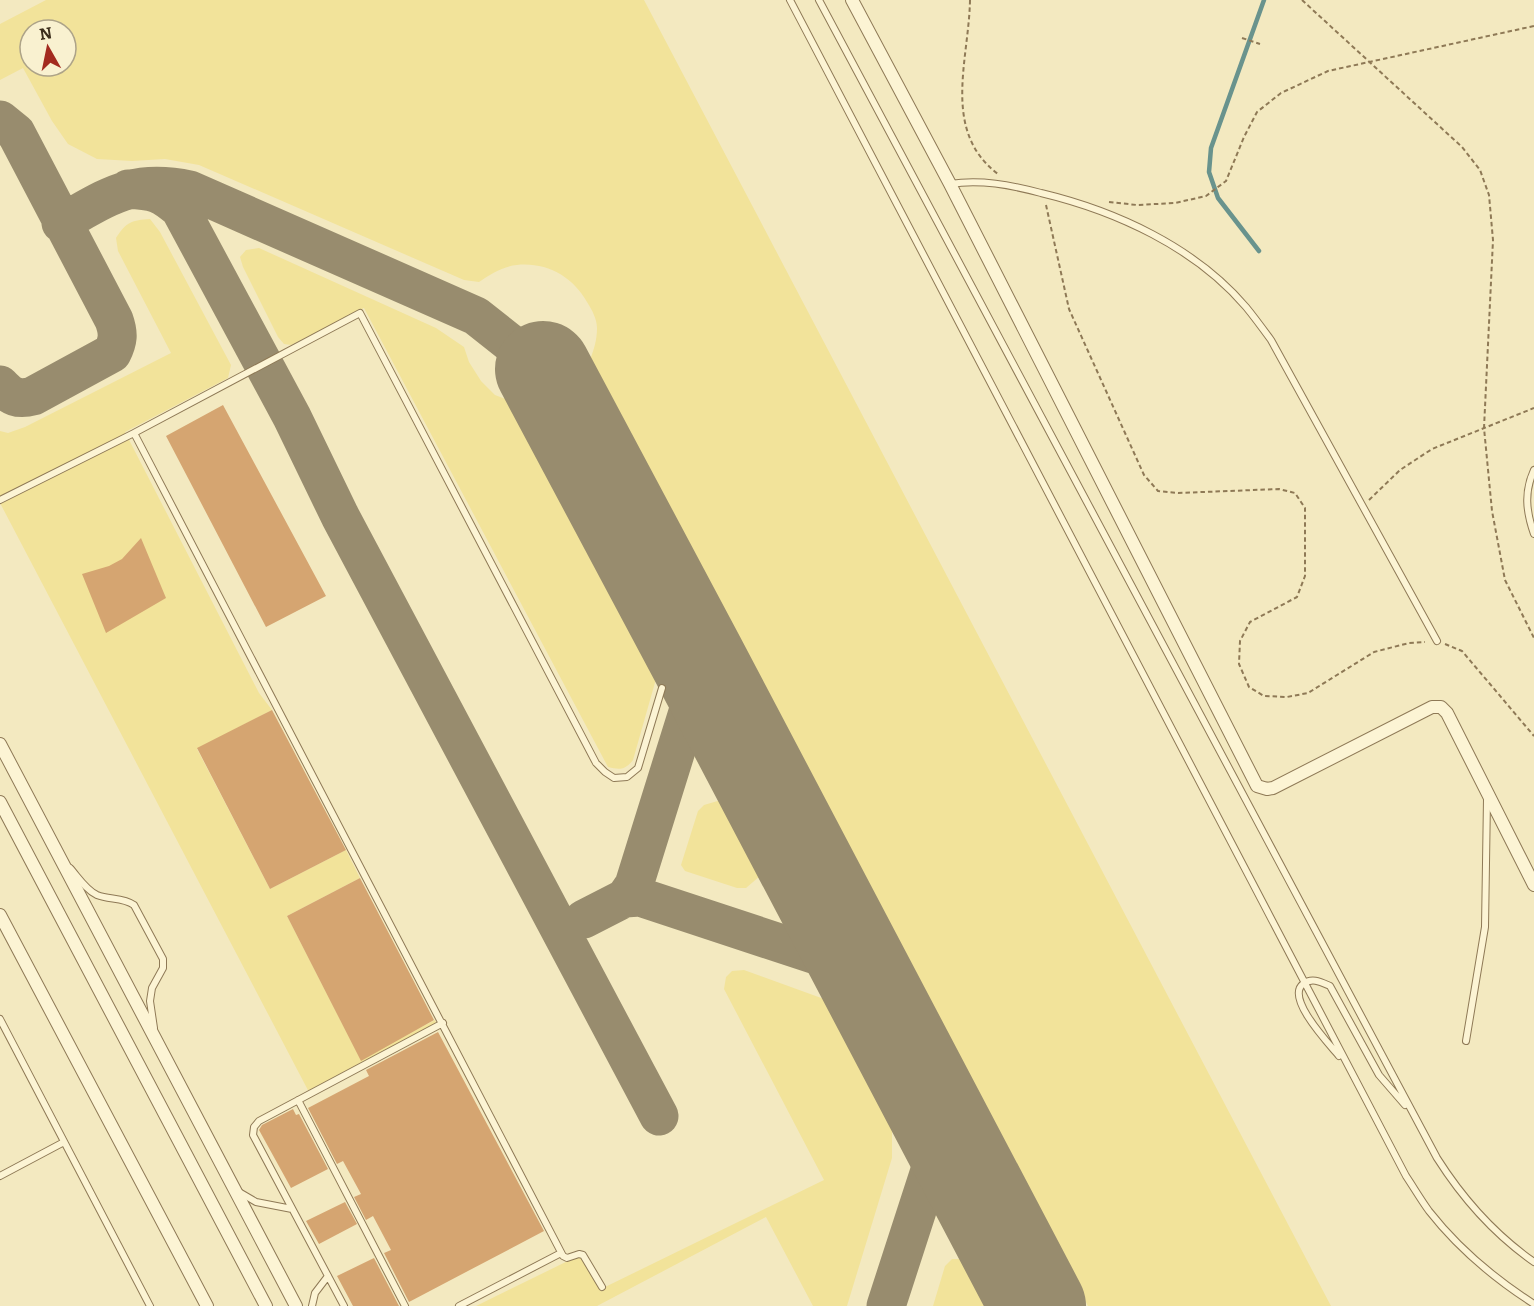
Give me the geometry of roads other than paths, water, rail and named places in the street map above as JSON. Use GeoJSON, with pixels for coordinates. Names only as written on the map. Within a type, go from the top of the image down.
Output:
{"type":"FeatureCollection","features":[{"type":"Feature","properties":{"kind":"street"},"geometry":{"type":"LineString","coordinates":[[852,0],[950,184],[1257,786],[1262,789],[1273,788],[1436,706],[1441,707],[1447,713],[1534,885]]}},
{"type":"Feature","properties":{"kind":"street"},"geometry":{"type":"LineString","coordinates":[[0,744],[296,1306]]}},
{"type":"Feature","properties":{"kind":"street"},"geometry":{"type":"LineString","coordinates":[[0,802],[265,1305]]}},
{"type":"Feature","properties":{"kind":"street"},"geometry":{"type":"LineString","coordinates":[[0,915],[207,1306]]}},
{"type":"Feature","properties":{"kind":"lane"},"geometry":{"type":"LineString","coordinates":[[790,0],[1406,1176],[1429,1211],[1453,1238],[1480,1264],[1534,1304]]}},
{"type":"Feature","properties":{"kind":"lane"},"geometry":{"type":"LineString","coordinates":[[819,0],[1437,1158],[1457,1190],[1503,1238],[1534,1262]]}},
{"type":"Feature","properties":{"kind":"lane"},"geometry":{"type":"LineString","coordinates":[[950,184],[967,181],[1015,186],[1101,211],[1142,229],[1179,251],[1214,276],[1230,291],[1245,306],[1271,340],[1437,641]]}},
{"type":"Feature","properties":{"kind":"lane"},"geometry":{"type":"LineString","coordinates":[[0,500],[135,433],[360,313],[596,763],[614,778],[627,777],[638,768],[662,688]]}},
{"type":"Feature","properties":{"kind":"lane"},"geometry":{"type":"LineString","coordinates":[[135,433],[561,1253],[567,1258],[583,1255],[602,1287]]}},
{"type":"Feature","properties":{"kind":"lane"},"geometry":{"type":"LineString","coordinates":[[1534,470],[1528,482],[1526,506],[1534,534]]}},
{"type":"Feature","properties":{"kind":"lane"},"geometry":{"type":"LineString","coordinates":[[1466,1041],[1485,927],[1487,792]]}},
{"type":"Feature","properties":{"kind":"lane"},"geometry":{"type":"LineString","coordinates":[[56,852],[91,891],[101,896],[126,900],[134,905],[162,955],[163,968],[152,988],[150,1001],[158,1047]]}},
{"type":"Feature","properties":{"kind":"lane"},"geometry":{"type":"LineString","coordinates":[[1348,1067],[1311,1023],[1299,999],[1300,988],[1304,983],[1314,980],[1330,986],[1379,1075],[1413,1115]]}},
{"type":"Feature","properties":{"kind":"lane"},"geometry":{"type":"LineString","coordinates":[[0,1020],[150,1306]]}},
{"type":"Feature","properties":{"kind":"lane"},"geometry":{"type":"LineString","coordinates":[[344,1306],[253,1131],[260,1121],[443,1023]]}},
{"type":"Feature","properties":{"kind":"lane"},"geometry":{"type":"LineString","coordinates":[[298,1100],[405,1306]]}},
{"type":"Feature","properties":{"kind":"lane"},"geometry":{"type":"LineString","coordinates":[[0,1176],[64,1142]]}},
{"type":"Feature","properties":{"kind":"lane"},"geometry":{"type":"LineString","coordinates":[[232,1187],[256,1202],[292,1209]]}},
{"type":"Feature","properties":{"kind":"lane"},"geometry":{"type":"LineString","coordinates":[[459,1306],[561,1253]]}},
{"type":"Feature","properties":{"kind":"lane"},"geometry":{"type":"LineString","coordinates":[[312,1306],[315,1293],[328,1276]]}},
{"type":"Feature","properties":{"kind":"waterway"},"geometry":{"type":"LineString","coordinates":[[1259,251],[1218,198],[1209,172],[1211,148],[1264,0]]}}]}
